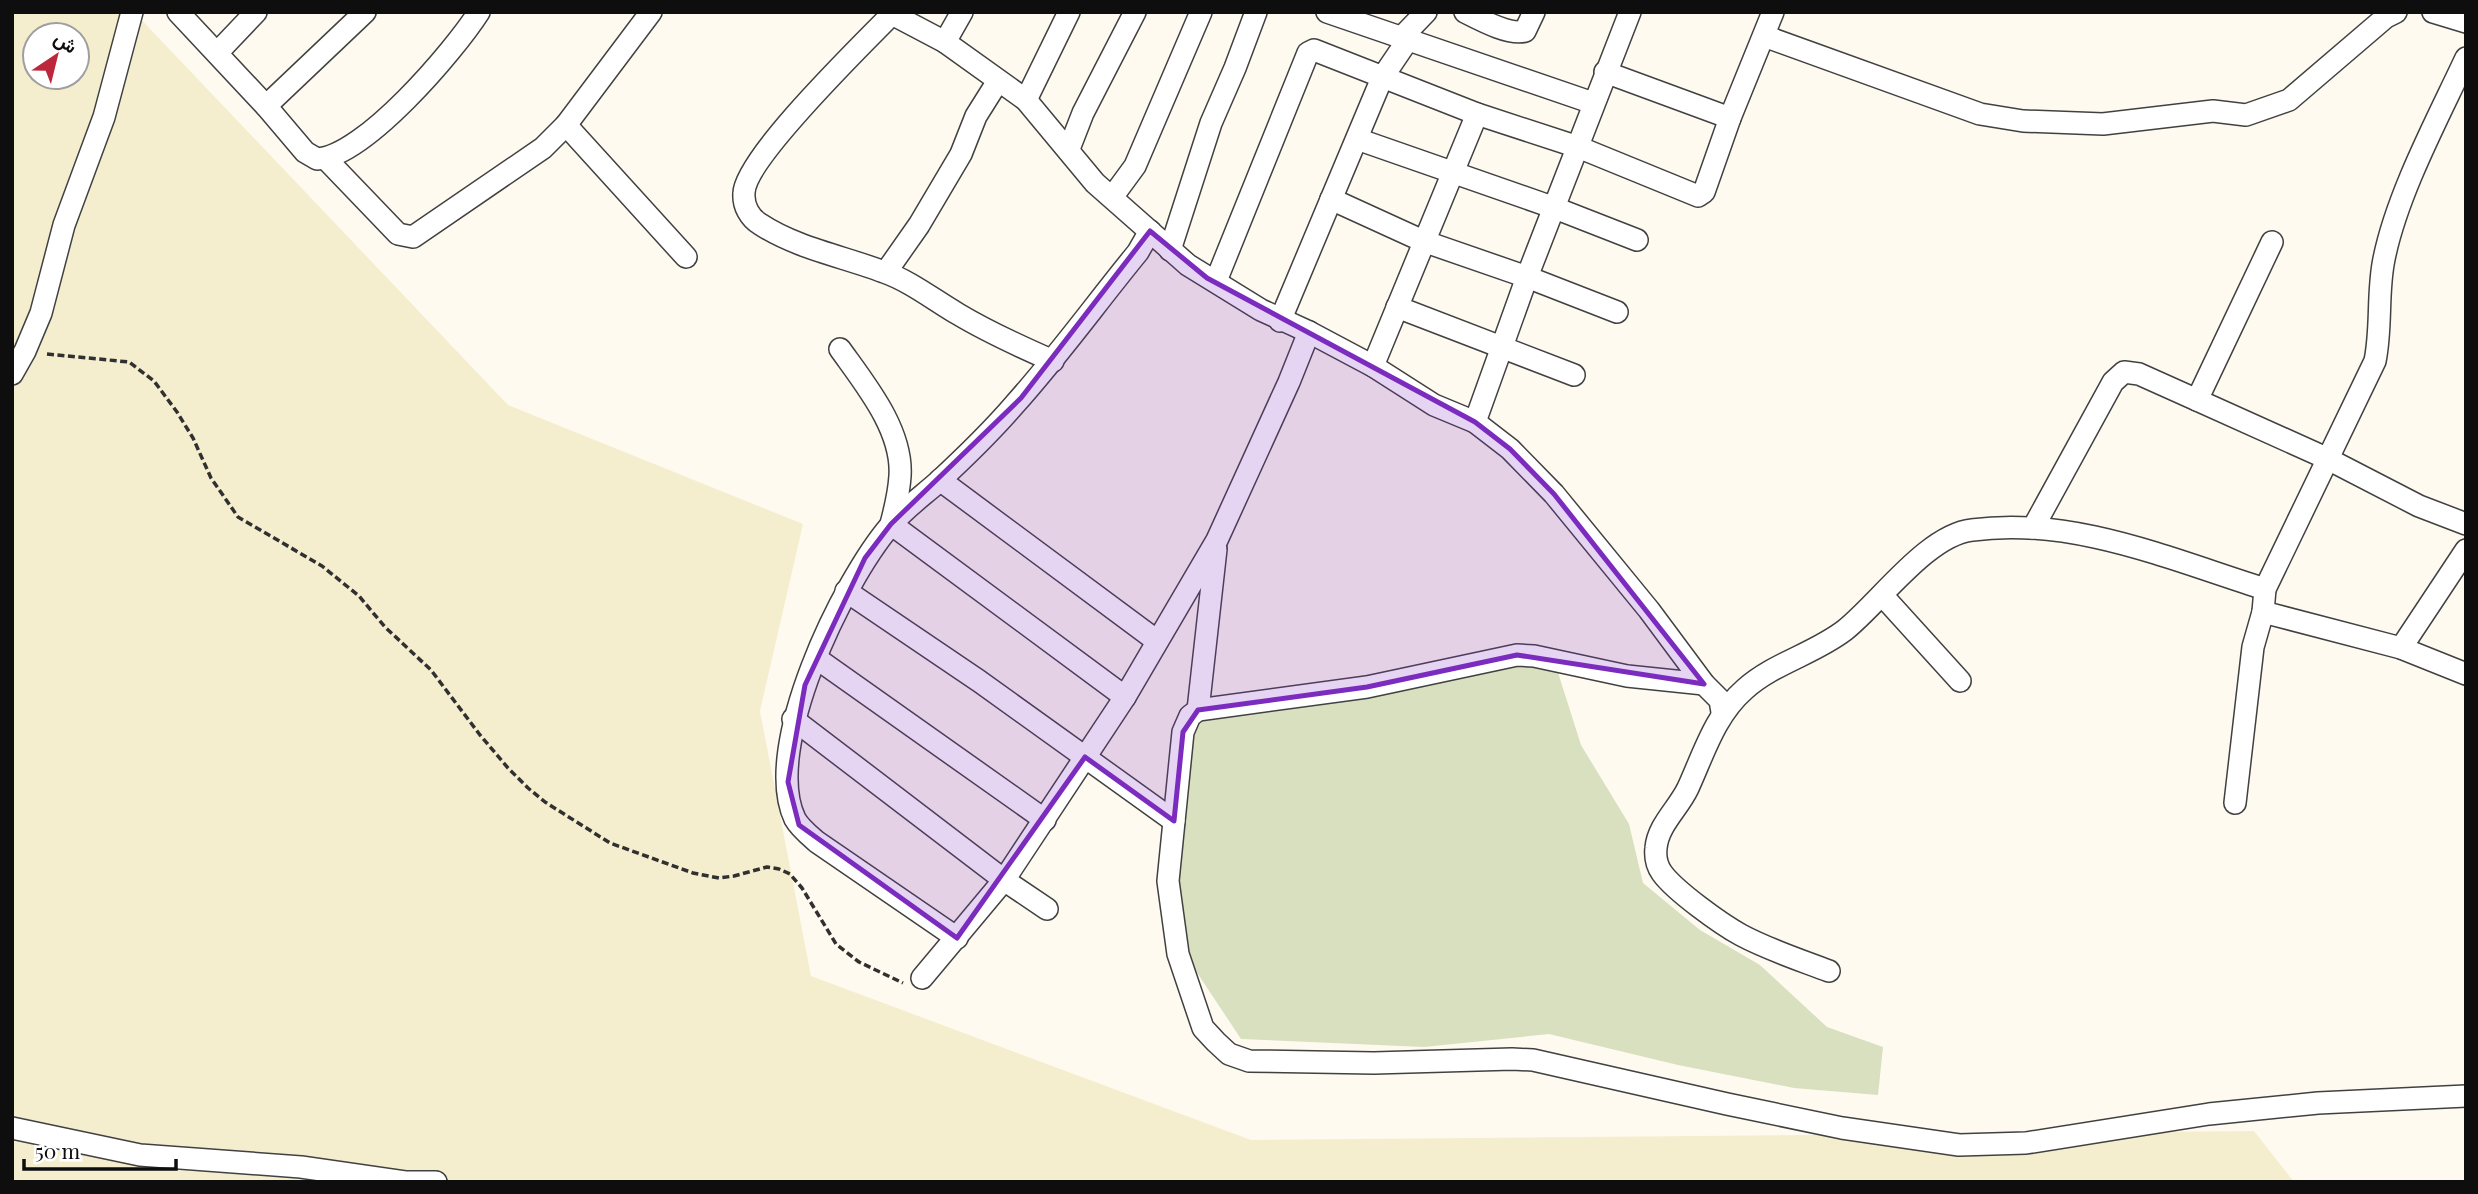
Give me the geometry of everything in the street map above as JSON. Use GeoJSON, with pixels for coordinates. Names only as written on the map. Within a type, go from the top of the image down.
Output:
{"type":"FeatureCollection","features":[{"type":"Feature","properties":{"kind":"street"},"geometry":{"type":"LineString","coordinates":[[12,374],[26,351],[41,313],[64,225],[104,117],[132,12]]}},
{"type":"Feature","properties":{"kind":"street"},"geometry":{"type":"LineString","coordinates":[[178,12],[267,106],[305,152],[317,159],[326,159],[351,146],[380,124],[464,35],[479,12]]}},
{"type":"Feature","properties":{"kind":"street"},"geometry":{"type":"LineString","coordinates":[[217,54],[256,12]]}},
{"type":"Feature","properties":{"kind":"street"},"geometry":{"type":"LineString","coordinates":[[267,106],[365,12]]}},
{"type":"Feature","properties":{"kind":"street"},"geometry":{"type":"LineString","coordinates":[[326,159],[398,234],[413,237],[543,148],[566,125],[651,12]]}},
{"type":"Feature","properties":{"kind":"street"},"geometry":{"type":"LineString","coordinates":[[945,42],[962,12]]}},
{"type":"Feature","properties":{"kind":"street"},"geometry":{"type":"LineString","coordinates":[[1026,100],[1069,12]]}},
{"type":"Feature","properties":{"kind":"street"},"geometry":{"type":"LineString","coordinates":[[1069,149],[1083,113],[1135,12]]}},
{"type":"Feature","properties":{"kind":"street"},"geometry":{"type":"LineString","coordinates":[[1113,196],[1135,166],[1201,12]]}},
{"type":"Feature","properties":{"kind":"street"},"geometry":{"type":"LineString","coordinates":[[1170,250],[1211,123],[1236,68],[1256,12]]}},
{"type":"Feature","properties":{"kind":"street"},"geometry":{"type":"LineString","coordinates":[[1327,12],[1594,103]]}},
{"type":"Feature","properties":{"kind":"street"},"geometry":{"type":"LineString","coordinates":[[1280,321],[1382,78],[1404,39],[1426,12]]}},
{"type":"Feature","properties":{"kind":"street"},"geometry":{"type":"LineString","coordinates":[[1465,12],[1492,25],[1519,33],[1525,32],[1534,12]]}},
{"type":"Feature","properties":{"kind":"street"},"geometry":{"type":"LineString","coordinates":[[1475,422],[1527,277],[1630,12]]}},
{"type":"Feature","properties":{"kind":"street"},"geometry":{"type":"LineString","coordinates":[[1216,281],[1308,53],[1314,50],[1477,114],[1578,147],[1698,196],[1704,192],[1730,118],[1773,12]]}},
{"type":"Feature","properties":{"kind":"street"},"geometry":{"type":"LineString","coordinates":[[1764,36],[1980,114],[2023,121],[2104,124],[2213,111],[2246,115],[2290,100],[2386,17],[2396,12]]}},
{"type":"Feature","properties":{"kind":"street"},"geometry":{"type":"LineString","coordinates":[[2433,12],[2466,22]]}},
{"type":"Feature","properties":{"kind":"street"},"geometry":{"type":"LineString","coordinates":[[1053,361],[982,327],[886,272],[835,257],[779,234],[760,224],[747,209],[744,192],[749,175],[765,151],[889,13],[945,42],[1026,100],[1095,183],[1113,196],[1170,250],[1207,278],[1280,321],[1309,332],[1373,366],[1434,405],[1475,422],[1510,449],[1554,495],[1649,610],[1704,684],[1720,700],[1722,712]]}},
{"type":"Feature","properties":{"kind":"street"},"geometry":{"type":"LineString","coordinates":[[2235,803],[2253,647],[2263,612],[2265,589],[2375,361],[2379,341],[2384,257],[2413,173],[2466,58]]}},
{"type":"Feature","properties":{"kind":"street"},"geometry":{"type":"LineString","coordinates":[[1605,72],[1730,118]]}},
{"type":"Feature","properties":{"kind":"street"},"geometry":{"type":"LineString","coordinates":[[886,272],[919,225],[961,154],[976,116],[999,81]]}},
{"type":"Feature","properties":{"kind":"street"},"geometry":{"type":"LineString","coordinates":[[1373,366],[1477,114]]}},
{"type":"Feature","properties":{"kind":"street"},"geometry":{"type":"LineString","coordinates":[[566,125],[686,257]]}},
{"type":"Feature","properties":{"kind":"street"},"geometry":{"type":"LineString","coordinates":[[1357,139],[1555,208],[1637,240]]}},
{"type":"Feature","properties":{"kind":"street"},"geometry":{"type":"LineString","coordinates":[[1331,199],[1423,241],[1617,312]]}},
{"type":"Feature","properties":{"kind":"street"},"geometry":{"type":"LineString","coordinates":[[957,938],[817,842],[799,825],[794,817],[788,782],[793,719],[816,658],[846,591],[865,558],[891,524],[995,427],[1053,361],[1139,252],[1150,231]]}},
{"type":"Feature","properties":{"kind":"street"},"geometry":{"type":"LineString","coordinates":[[2197,400],[2272,242]]}},
{"type":"Feature","properties":{"kind":"street"},"geometry":{"type":"LineString","coordinates":[[1396,306],[1574,374]]}},
{"type":"Feature","properties":{"kind":"street"},"geometry":{"type":"LineString","coordinates":[[922,978],[1004,880],[1125,696],[1217,540],[1309,332]]}},
{"type":"Feature","properties":{"kind":"street"},"geometry":{"type":"LineString","coordinates":[[840,349],[876,403],[895,444],[900,474],[891,524]]}},
{"type":"Feature","properties":{"kind":"street"},"geometry":{"type":"LineString","coordinates":[[2033,528],[2113,382],[2124,372],[2139,374],[2326,458],[2419,506],[2466,524]]}},
{"type":"Feature","properties":{"kind":"street"},"geometry":{"type":"LineString","coordinates":[[940,480],[1157,641]]}},
{"type":"Feature","properties":{"kind":"street"},"geometry":{"type":"LineString","coordinates":[[891,524],[1125,696]]}},
{"type":"Feature","properties":{"kind":"street"},"geometry":{"type":"LineString","coordinates":[[1829,971],[1740,934],[1671,883],[1657,864],[1656,846],[1659,835],[1686,793],[1722,712],[1758,678],[1820,646],[1845,629],[1910,567],[1950,537],[1970,530],[2033,528],[2104,539],[2265,589]]}},
{"type":"Feature","properties":{"kind":"street"},"geometry":{"type":"LineString","coordinates":[[1198,710],[1217,540]]}},
{"type":"Feature","properties":{"kind":"street"},"geometry":{"type":"LineString","coordinates":[[2401,648],[2466,550]]}},
{"type":"Feature","properties":{"kind":"street"},"geometry":{"type":"LineString","coordinates":[[846,591],[979,681],[1174,821]]}},
{"type":"Feature","properties":{"kind":"street"},"geometry":{"type":"LineString","coordinates":[[1882,595],[1960,681]]}},
{"type":"Feature","properties":{"kind":"street"},"geometry":{"type":"LineString","coordinates":[[2263,612],[2401,648],[2466,674]]}},
{"type":"Feature","properties":{"kind":"street"},"geometry":{"type":"LineString","coordinates":[[1704,684],[1660,681],[1517,655],[1367,687],[1198,710],[1190,716],[1183,732],[1168,881],[1178,954],[1203,1028],[1229,1054],[1249,1061],[1374,1063],[1533,1060],[1842,1128],[1959,1145],[2026,1143],[2209,1114],[2318,1103],[2466,1096]]}},
{"type":"Feature","properties":{"kind":"street"},"geometry":{"type":"LineString","coordinates":[[816,658],[1045,820]]}},
{"type":"Feature","properties":{"kind":"street"},"geometry":{"type":"LineString","coordinates":[[793,719],[1004,880],[1047,909]]}},
{"type":"Feature","properties":{"kind":"street"},"geometry":{"type":"LineString","coordinates":[[12,1128],[139,1155],[301,1167],[405,1182],[436,1182]]}},
{"type":"Feature","properties":{"kind":"path"},"geometry":{"type":"LineString","coordinates":[[26,351],[113,359],[136,366],[154,381],[177,412],[193,438],[211,478],[238,517],[322,566],[359,596],[385,627],[431,670],[508,768],[545,802],[610,843],[669,866],[719,878],[760,868],[779,869],[790,874],[802,888],[830,936],[847,954],[902,982],[913,982],[922,978]]}},
{"type":"Feature","properties":{"kind":"highlighted area"},"geometry":{"type":"Polygon","coordinates":[[[1150,231],[1207,278],[1475,422],[1510,449],[1554,494],[1704,684],[1517,655],[1367,687],[1198,710],[1183,732],[1174,821],[1085,757],[957,938],[799,825],[788,782],[805,685],[865,558],[891,524],[1021,398],[1150,231]]]}},
{"type":"Feature","properties":{"kind":"shaded area"},"geometry":{"type":"Polygon","coordinates":[[[12,12],[134,12],[508,405],[803,524],[760,711],[811,976],[1251,1140],[2254,1131],[2294,1182],[12,1182],[12,12]]]}},
{"type":"Feature","properties":{"kind":"green space"},"geometry":{"type":"Polygon","coordinates":[[[1519,648],[1554,660],[1581,745],[1629,824],[1643,883],[1700,930],[1760,965],[1827,1027],[1883,1047],[1878,1095],[1794,1088],[1678,1065],[1549,1034],[1424,1047],[1241,1039],[1190,962],[1172,900],[1194,719],[1218,701],[1519,648]]]}}]}
